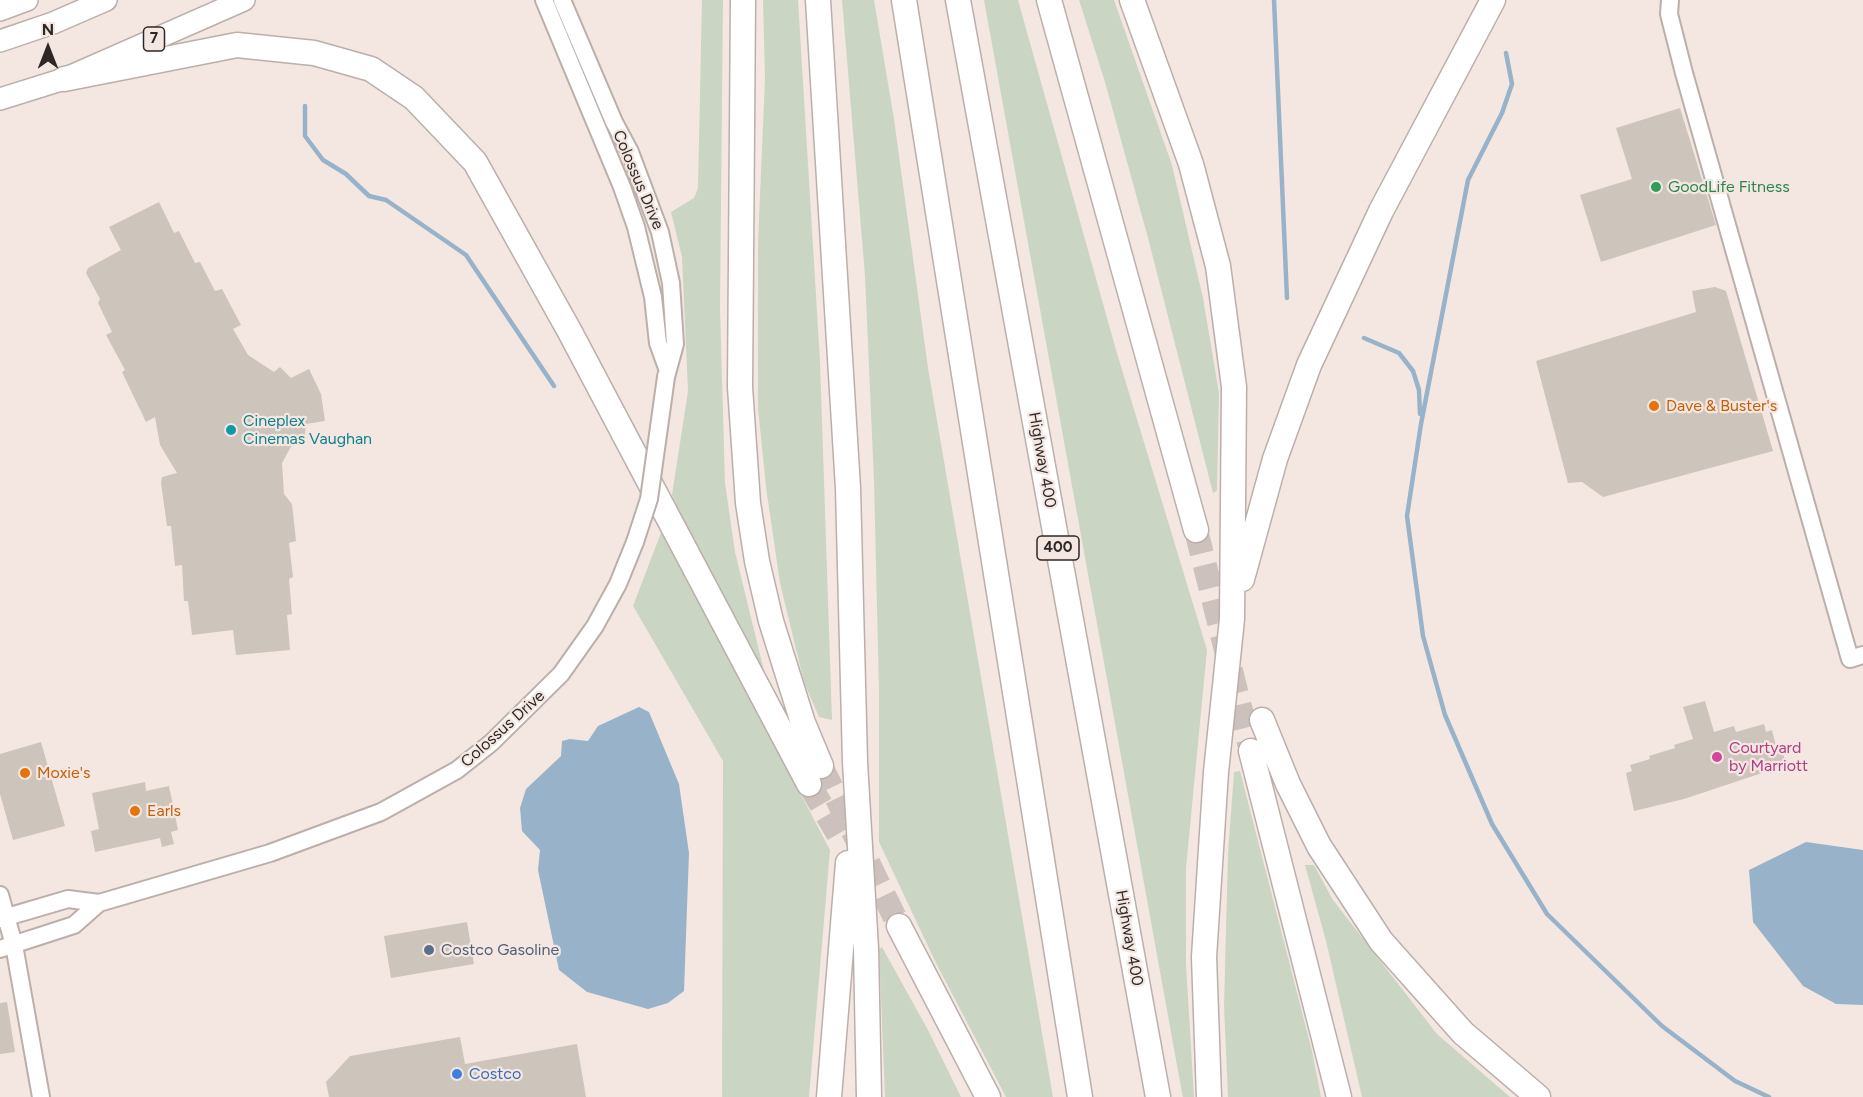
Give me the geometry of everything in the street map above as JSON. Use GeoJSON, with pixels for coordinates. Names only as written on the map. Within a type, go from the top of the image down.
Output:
{"type":"FeatureCollection","features":[{"type":"Feature","properties":{"kind":"highway"},"geometry":{"type":"LineString","coordinates":[[63,79],[237,45],[314,52],[371,69],[414,98],[475,162],[815,775],[803,723],[771,621],[757,561],[746,491],[740,387],[743,0]]}},
{"type":"Feature","properties":{"kind":"highway"},"geometry":{"type":"LineString","coordinates":[[818,0],[848,488],[855,762],[866,949],[869,1097]]}},
{"type":"Feature","properties":{"kind":"highway"},"geometry":{"type":"LineString","coordinates":[[904,0],[1080,1097]]}},
{"type":"Feature","properties":{"kind":"highway","name":"Highway 400"},"geometry":{"type":"LineString","coordinates":[[958,0],[1158,1097]]}},
{"type":"Feature","properties":{"kind":"highway"},"geometry":{"type":"LineString","coordinates":[[1049,0],[1196,530]]}},
{"type":"Feature","properties":{"kind":"highway"},"geometry":{"type":"LineString","coordinates":[[1132,0],[1191,164],[1218,266],[1234,387],[1232,619],[1216,772],[1204,957],[1209,1097]]}},
{"type":"Feature","properties":{"kind":"highway"},"geometry":{"type":"LineString","coordinates":[[1232,619],[1263,501],[1309,365],[1381,211],[1493,0]]}},
{"type":"Feature","properties":{"kind":"highway"},"geometry":{"type":"LineString","coordinates":[[1262,720],[1288,784],[1319,846],[1381,941],[1463,1033],[1538,1097]]}},
{"type":"Feature","properties":{"kind":"highway"},"geometry":{"type":"LineString","coordinates":[[1251,752],[1339,1097]]}},
{"type":"Feature","properties":{"kind":"highway"},"geometry":{"type":"LineString","coordinates":[[829,1097],[855,762]]}},
{"type":"Feature","properties":{"kind":"highway"},"geometry":{"type":"LineString","coordinates":[[899,926],[988,1097]]}},
{"type":"Feature","properties":{"kind":"main road"},"geometry":{"type":"LineString","coordinates":[[0,10],[27,0]]}},
{"type":"Feature","properties":{"kind":"main road"},"geometry":{"type":"LineString","coordinates":[[0,41],[53,23],[106,0]]}},
{"type":"Feature","properties":{"kind":"main road","name":"7"},"geometry":{"type":"LineString","coordinates":[[0,99],[63,79],[243,0]]}},
{"type":"Feature","properties":{"kind":"street","name":"Colossus Drive"},"geometry":{"type":"LineString","coordinates":[[544,0],[622,187],[636,227],[666,373]]}},
{"type":"Feature","properties":{"kind":"street","name":"Colossus Drive"},"geometry":{"type":"LineString","coordinates":[[3,918],[68,899],[99,903],[270,852],[381,812],[457,770],[491,742],[561,674],[595,626],[618,584],[649,499],[666,373],[675,344],[671,283],[660,232],[630,152],[614,122],[562,0]]}},
{"type":"Feature","properties":{"kind":"street"},"geometry":{"type":"LineString","coordinates":[[1670,0],[1669,14],[1682,63],[1857,657]]}},
{"type":"Feature","properties":{"kind":"street"},"geometry":{"type":"LineString","coordinates":[[0,896],[7,947],[41,1097]]}},
{"type":"Feature","properties":{"kind":"street","name":"Colossus Drive"},"geometry":{"type":"LineString","coordinates":[[7,947],[74,925],[99,903]]}},
{"type":"Feature","properties":{"kind":"green space"},"geometry":{"type":"Polygon","coordinates":[[[702,0],[723,0],[720,309],[725,483],[735,552],[765,675],[685,528],[672,495],[688,391],[682,257],[671,212],[694,198],[698,188],[702,0]]]}},
{"type":"Feature","properties":{"kind":"green space"},"geometry":{"type":"Polygon","coordinates":[[[763,0],[798,0],[820,361],[832,720],[819,717],[804,682],[780,583],[766,487],[758,408],[758,242],[765,79],[763,0]]]}},
{"type":"Feature","properties":{"kind":"green space"},"geometry":{"type":"Polygon","coordinates":[[[842,0],[874,0],[894,119],[928,368],[1053,1097],[1006,1097],[935,961],[879,842],[879,693],[874,481],[865,276],[842,0]]]}},
{"type":"Feature","properties":{"kind":"green space"},"geometry":{"type":"Polygon","coordinates":[[[984,0],[1018,0],[1116,350],[1207,650],[1186,868],[1186,964],[1194,1097],[1183,1097],[1182,1093],[984,0]]]}},
{"type":"Feature","properties":{"kind":"green space"},"geometry":{"type":"Polygon","coordinates":[[[1079,0],[1114,0],[1172,165],[1203,298],[1219,393],[1217,491],[1213,493],[1148,238],[1105,82],[1079,0]]]}},
{"type":"Feature","properties":{"kind":"green space"},"geometry":{"type":"Polygon","coordinates":[[[662,530],[830,850],[809,1097],[722,1097],[723,761],[633,606],[662,530]]]}},
{"type":"Feature","properties":{"kind":"green space"},"geometry":{"type":"Polygon","coordinates":[[[1240,771],[1312,1051],[1321,1097],[1228,1097],[1224,1006],[1228,853],[1234,772],[1240,771]]]}},
{"type":"Feature","properties":{"kind":"green space"},"geometry":{"type":"Polygon","coordinates":[[[1305,865],[1314,865],[1333,900],[1437,1034],[1510,1097],[1362,1097],[1326,941],[1305,865]]]}},
{"type":"Feature","properties":{"kind":"green space"},"geometry":{"type":"Polygon","coordinates":[[[882,947],[928,1030],[961,1097],[885,1097],[879,949],[882,947]]]}},
{"type":"Feature","properties":{"kind":"water"},"geometry":{"type":"Polygon","coordinates":[[[639,707],[649,712],[679,784],[689,853],[684,991],[668,1003],[648,1009],[587,992],[559,970],[538,870],[540,850],[522,831],[520,808],[526,789],[561,756],[562,741],[570,739],[588,741],[598,726],[639,707]]]}},
{"type":"Feature","properties":{"kind":"water"},"geometry":{"type":"Polygon","coordinates":[[[1806,842],[1863,850],[1863,1005],[1836,1004],[1803,986],[1753,922],[1749,870],[1806,842]]]}},
{"type":"Feature","properties":{"kind":"building","name":"GoodLife Fitness"},"geometry":{"type":"Polygon","coordinates":[[[1680,108],[1716,225],[1601,262],[1580,195],[1632,179],[1616,128],[1680,108]]]}},
{"type":"Feature","properties":{"kind":"building","name":"Cineplex Cinemas Vaughan"},"geometry":{"type":"Polygon","coordinates":[[[159,202],[174,233],[179,231],[195,263],[200,262],[215,291],[222,289],[241,325],[233,329],[248,355],[274,372],[280,367],[291,378],[309,369],[321,394],[325,421],[306,424],[304,445],[293,443],[282,463],[284,494],[292,504],[296,541],[289,543],[293,577],[289,579],[292,614],[287,615],[290,650],[236,655],[233,630],[192,635],[188,601],[184,601],[182,565],[175,566],[171,526],[167,526],[161,483],[162,477],[177,473],[160,445],[155,417],[146,422],[122,372],[125,370],[106,335],[112,332],[98,303],[100,299],[86,273],[88,268],[121,250],[109,227],[159,202]]]}},
{"type":"Feature","properties":{"kind":"building","name":"Dave & Buster's"},"geometry":{"type":"Polygon","coordinates":[[[1715,287],[1726,291],[1773,451],[1603,497],[1582,482],[1568,483],[1536,361],[1696,312],[1692,291],[1715,287]]]}},
{"type":"Feature","properties":{"kind":"building","name":"Courtyard by Marriott"},"geometry":{"type":"Polygon","coordinates":[[[1705,701],[1714,732],[1734,726],[1736,732],[1764,724],[1766,732],[1772,730],[1776,746],[1781,745],[1786,765],[1684,799],[1634,811],[1626,773],[1632,771],[1630,765],[1650,759],[1649,756],[1675,748],[1674,745],[1693,739],[1683,707],[1705,701]]]}},
{"type":"Feature","properties":{"kind":"building","name":"Moxie's"},"geometry":{"type":"Polygon","coordinates":[[[41,742],[65,826],[13,840],[0,794],[0,754],[41,742]]]}},
{"type":"Feature","properties":{"kind":"building","name":"Earls"},"geometry":{"type":"Polygon","coordinates":[[[145,782],[146,791],[169,786],[178,830],[171,832],[174,844],[162,847],[160,838],[95,852],[91,831],[99,829],[92,793],[145,782]]]}},
{"type":"Feature","properties":{"kind":"building","name":"Costco Gasoline"},"geometry":{"type":"Polygon","coordinates":[[[467,922],[474,964],[391,978],[384,936],[467,922]]]}},
{"type":"Feature","properties":{"kind":"building"},"geometry":{"type":"Polygon","coordinates":[[[7,1002],[15,1052],[0,1054],[0,1003],[7,1002]]]}},
{"type":"Feature","properties":{"kind":"building","name":"Costco"},"geometry":{"type":"Polygon","coordinates":[[[460,1037],[465,1064],[577,1044],[586,1097],[329,1097],[326,1082],[350,1056],[460,1037]]]}},
{"type":"Feature","properties":{"kind":"waterway"},"geometry":{"type":"LineString","coordinates":[[1274,0],[1287,298]]}},
{"type":"Feature","properties":{"kind":"waterway"},"geometry":{"type":"LineString","coordinates":[[1506,53],[1512,84],[1502,113],[1468,180],[1421,424],[1407,516],[1423,636],[1445,715],[1492,824],[1547,914],[1662,1026],[1735,1081],[1769,1097]]}},
{"type":"Feature","properties":{"kind":"waterway"},"geometry":{"type":"LineString","coordinates":[[305,106],[305,136],[323,160],[346,174],[369,196],[386,200],[466,255],[554,386]]}},
{"type":"Feature","properties":{"kind":"waterway"},"geometry":{"type":"LineString","coordinates":[[1364,338],[1399,353],[1413,371],[1419,390],[1420,414]]}},
{"type":"Feature","properties":{"kind":"tunnel"},"geometry":{"type":"LineString","coordinates":[[1196,530],[1251,751]]}},
{"type":"Feature","properties":{"kind":"tunnel"},"geometry":{"type":"LineString","coordinates":[[821,766],[899,926]]}},
{"type":"Feature","properties":{"kind":"tunnel"},"geometry":{"type":"LineString","coordinates":[[809,784],[838,834]]}},
{"type":"Feature","properties":{"kind":"place","name":"GoodLife Fitness"},"geometry":{"type":"Point","coordinates":[1656,187]}},
{"type":"Feature","properties":{"kind":"place","name":"Dave & Buster's"},"geometry":{"type":"Point","coordinates":[1654,406]}},
{"type":"Feature","properties":{"kind":"place","name":"Cineplex Cinemas Vaughan"},"geometry":{"type":"Point","coordinates":[231,430]}},
{"type":"Feature","properties":{"kind":"place","name":"Courtyard by Marriott"},"geometry":{"type":"Point","coordinates":[1717,757]}},
{"type":"Feature","properties":{"kind":"place","name":"Moxie's"},"geometry":{"type":"Point","coordinates":[25,773]}},
{"type":"Feature","properties":{"kind":"place","name":"Earls"},"geometry":{"type":"Point","coordinates":[135,811]}},
{"type":"Feature","properties":{"kind":"place","name":"Costco Gasoline"},"geometry":{"type":"Point","coordinates":[429,950]}},
{"type":"Feature","properties":{"kind":"place","name":"Costco"},"geometry":{"type":"Point","coordinates":[457,1074]}}]}
